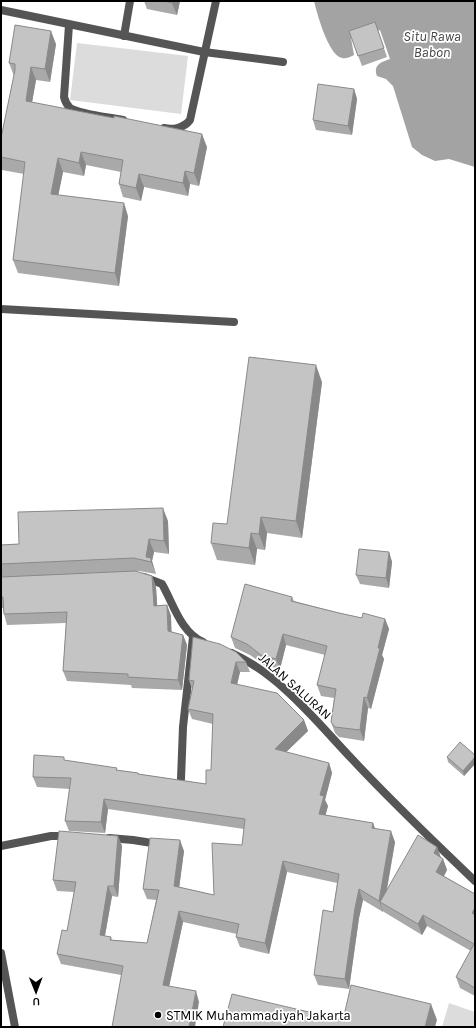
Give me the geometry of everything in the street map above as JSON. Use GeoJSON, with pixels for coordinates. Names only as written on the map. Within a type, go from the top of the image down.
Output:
{"type":"FeatureCollection","features":[{"type":"Feature","properties":{"kind":"street"},"geometry":{"type":"LineString","coordinates":[[124,36],[130,1]]}},
{"type":"Feature","properties":{"kind":"street"},"geometry":{"type":"LineString","coordinates":[[154,126],[169,129],[187,125],[190,120],[216,1]]}},
{"type":"Feature","properties":{"kind":"street"},"geometry":{"type":"LineString","coordinates":[[1,10],[204,52],[283,62]]}},
{"type":"Feature","properties":{"kind":"street"},"geometry":{"type":"LineString","coordinates":[[70,25],[64,97],[66,103],[70,108],[79,111],[132,121]]}},
{"type":"Feature","properties":{"kind":"street"},"geometry":{"type":"LineString","coordinates":[[1,309],[234,322]]}},
{"type":"Feature","properties":{"kind":"street"},"geometry":{"type":"LineString","coordinates":[[139,576],[155,580],[162,584],[184,626],[193,637],[213,646]]}},
{"type":"Feature","properties":{"kind":"street"},"geometry":{"type":"LineString","coordinates":[[181,779],[183,727],[193,637]]}},
{"type":"Feature","properties":{"kind":"street","name":"JALAN SALURAN"},"geometry":{"type":"LineString","coordinates":[[226,650],[248,660],[268,675],[305,708],[352,760],[475,880]]}},
{"type":"Feature","properties":{"kind":"street"},"geometry":{"type":"LineString","coordinates":[[1,846],[51,836],[81,837]]}},
{"type":"Feature","properties":{"kind":"street"},"geometry":{"type":"LineString","coordinates":[[104,838],[152,843]]}},
{"type":"Feature","properties":{"kind":"street"},"geometry":{"type":"LineString","coordinates":[[1,953],[15,1027]]}},
{"type":"Feature","properties":{"kind":"shaded area"},"geometry":{"type":"Polygon","coordinates":[[[77,43],[188,56],[181,114],[70,100],[77,43]]]}},
{"type":"Feature","properties":{"kind":"shaded area"},"geometry":{"type":"Polygon","coordinates":[[[449,1003],[475,1012],[475,1027],[442,1027],[449,1003]]]}},
{"type":"Feature","properties":{"kind":"water","name":"Situ Rawa Babon"},"geometry":{"type":"Polygon","coordinates":[[[314,1],[475,1],[475,167],[449,159],[435,161],[422,155],[412,147],[393,86],[386,79],[377,76],[376,69],[379,64],[390,59],[380,30],[351,38],[354,55],[342,58],[332,50],[328,42],[320,24],[314,1]]]}},
{"type":"Feature","properties":{"kind":"building"},"geometry":{"type":"Polygon","coordinates":[[[375,22],[384,48],[358,56],[349,31],[375,22]]]}},
{"type":"Feature","properties":{"kind":"building"},"geometry":{"type":"Polygon","coordinates":[[[15,25],[51,31],[45,69],[31,67],[26,101],[114,118],[114,116],[202,134],[194,173],[185,171],[183,183],[139,174],[136,188],[119,184],[123,160],[81,152],[79,163],[58,158],[51,194],[124,203],[115,273],[13,260],[25,162],[1,157],[1,138],[15,70],[15,64],[9,63],[15,25]]]}},
{"type":"Feature","properties":{"kind":"building"},"geometry":{"type":"Polygon","coordinates":[[[318,84],[354,89],[348,126],[313,120],[318,84]]]}},
{"type":"Feature","properties":{"kind":"building"},"geometry":{"type":"Polygon","coordinates":[[[249,357],[316,365],[296,521],[261,517],[259,534],[251,533],[249,548],[211,543],[213,523],[227,524],[249,357]]]}},
{"type":"Feature","properties":{"kind":"building"},"geometry":{"type":"Polygon","coordinates":[[[163,508],[164,541],[149,539],[146,557],[151,558],[151,562],[134,558],[1,564],[1,545],[19,544],[18,512],[163,508]]]}},
{"type":"Feature","properties":{"kind":"building"},"geometry":{"type":"Polygon","coordinates":[[[359,549],[389,552],[386,578],[356,575],[359,549]]]}},
{"type":"Feature","properties":{"kind":"building"},"geometry":{"type":"Polygon","coordinates":[[[135,571],[152,576],[154,606],[167,605],[168,631],[183,635],[178,680],[128,677],[128,674],[63,671],[67,612],[4,614],[3,597],[1,597],[1,577],[135,571]]]}},
{"type":"Feature","properties":{"kind":"building"},"geometry":{"type":"Polygon","coordinates":[[[245,584],[292,597],[291,601],[339,613],[362,618],[363,613],[385,619],[378,648],[380,648],[367,698],[364,697],[360,730],[335,727],[331,722],[336,689],[317,685],[327,646],[283,634],[276,659],[261,655],[247,644],[231,637],[245,584]]]}},
{"type":"Feature","properties":{"kind":"building"},"geometry":{"type":"Polygon","coordinates":[[[193,637],[220,644],[236,652],[246,662],[236,662],[231,683],[277,693],[304,720],[275,749],[329,763],[320,795],[324,796],[319,814],[373,823],[372,828],[391,831],[379,901],[359,889],[345,979],[314,975],[323,910],[333,912],[339,874],[283,861],[265,943],[236,937],[239,924],[179,911],[163,985],[196,991],[189,1027],[112,1027],[123,966],[57,954],[62,930],[67,931],[76,882],[53,880],[59,831],[118,836],[114,886],[108,886],[100,935],[111,937],[110,940],[147,943],[159,890],[143,889],[150,838],[180,840],[174,886],[214,895],[212,843],[242,845],[245,819],[104,799],[101,822],[65,821],[71,778],[33,777],[34,755],[64,757],[64,760],[117,768],[116,770],[206,784],[206,770],[211,770],[213,714],[188,709],[194,681],[189,680],[193,637]]]}},
{"type":"Feature","properties":{"kind":"building"},"geometry":{"type":"Polygon","coordinates":[[[460,742],[475,755],[463,771],[447,757],[460,742]]]}},
{"type":"Feature","properties":{"kind":"building"},"geometry":{"type":"Polygon","coordinates":[[[418,835],[437,847],[434,853],[443,859],[436,872],[475,894],[475,908],[472,913],[475,915],[475,988],[456,977],[474,944],[423,915],[418,924],[380,902],[418,835]]]}},
{"type":"Feature","properties":{"kind":"building"},"geometry":{"type":"Polygon","coordinates":[[[351,985],[431,1004],[425,1027],[223,1027],[232,994],[343,1020],[351,985]]]}},
{"type":"Feature","properties":{"kind":"place","name":"STMIK Muhammadiyah Jakarta"},"geometry":{"type":"Point","coordinates":[158,1015]}}]}
